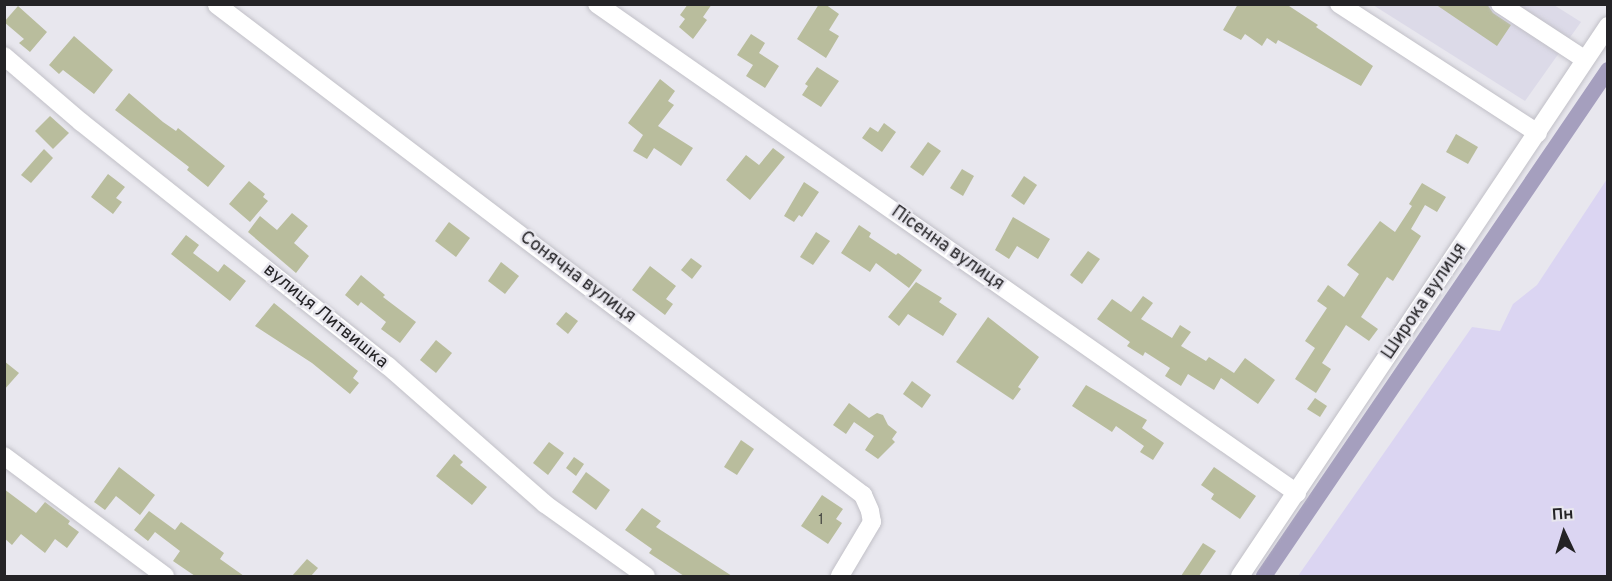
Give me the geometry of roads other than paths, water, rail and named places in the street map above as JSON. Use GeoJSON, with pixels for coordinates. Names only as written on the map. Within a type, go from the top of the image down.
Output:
{"type":"FeatureCollection","features":[{"type":"Feature","properties":{"kind":"street","name":"Пісенна вулиця"},"geometry":{"type":"LineString","coordinates":[[597,4],[1297,493]]}},
{"type":"Feature","properties":{"kind":"street"},"geometry":{"type":"LineString","coordinates":[[1338,4],[1538,133]]}},
{"type":"Feature","properties":{"kind":"street"},"geometry":{"type":"LineString","coordinates":[[1500,4],[1584,59]]}},
{"type":"Feature","properties":{"kind":"street","name":"Сонячна вулиця"},"geometry":{"type":"LineString","coordinates":[[217,5],[863,495],[872,522],[840,576]]}},
{"type":"Feature","properties":{"kind":"street","name":"Широка вулиця"},"geometry":{"type":"LineString","coordinates":[[1240,576],[1608,26]]}},
{"type":"Feature","properties":{"kind":"street","name":"вулиця Литвишка"},"geometry":{"type":"LineString","coordinates":[[4,56],[81,122],[388,366],[545,504],[646,576]]}},
{"type":"Feature","properties":{"kind":"street"},"geometry":{"type":"LineString","coordinates":[[4,456],[165,576]]}},
{"type":"Feature","properties":{"kind":"waterway"},"geometry":{"type":"LineString","coordinates":[[1264,576],[1608,70]]}}]}
